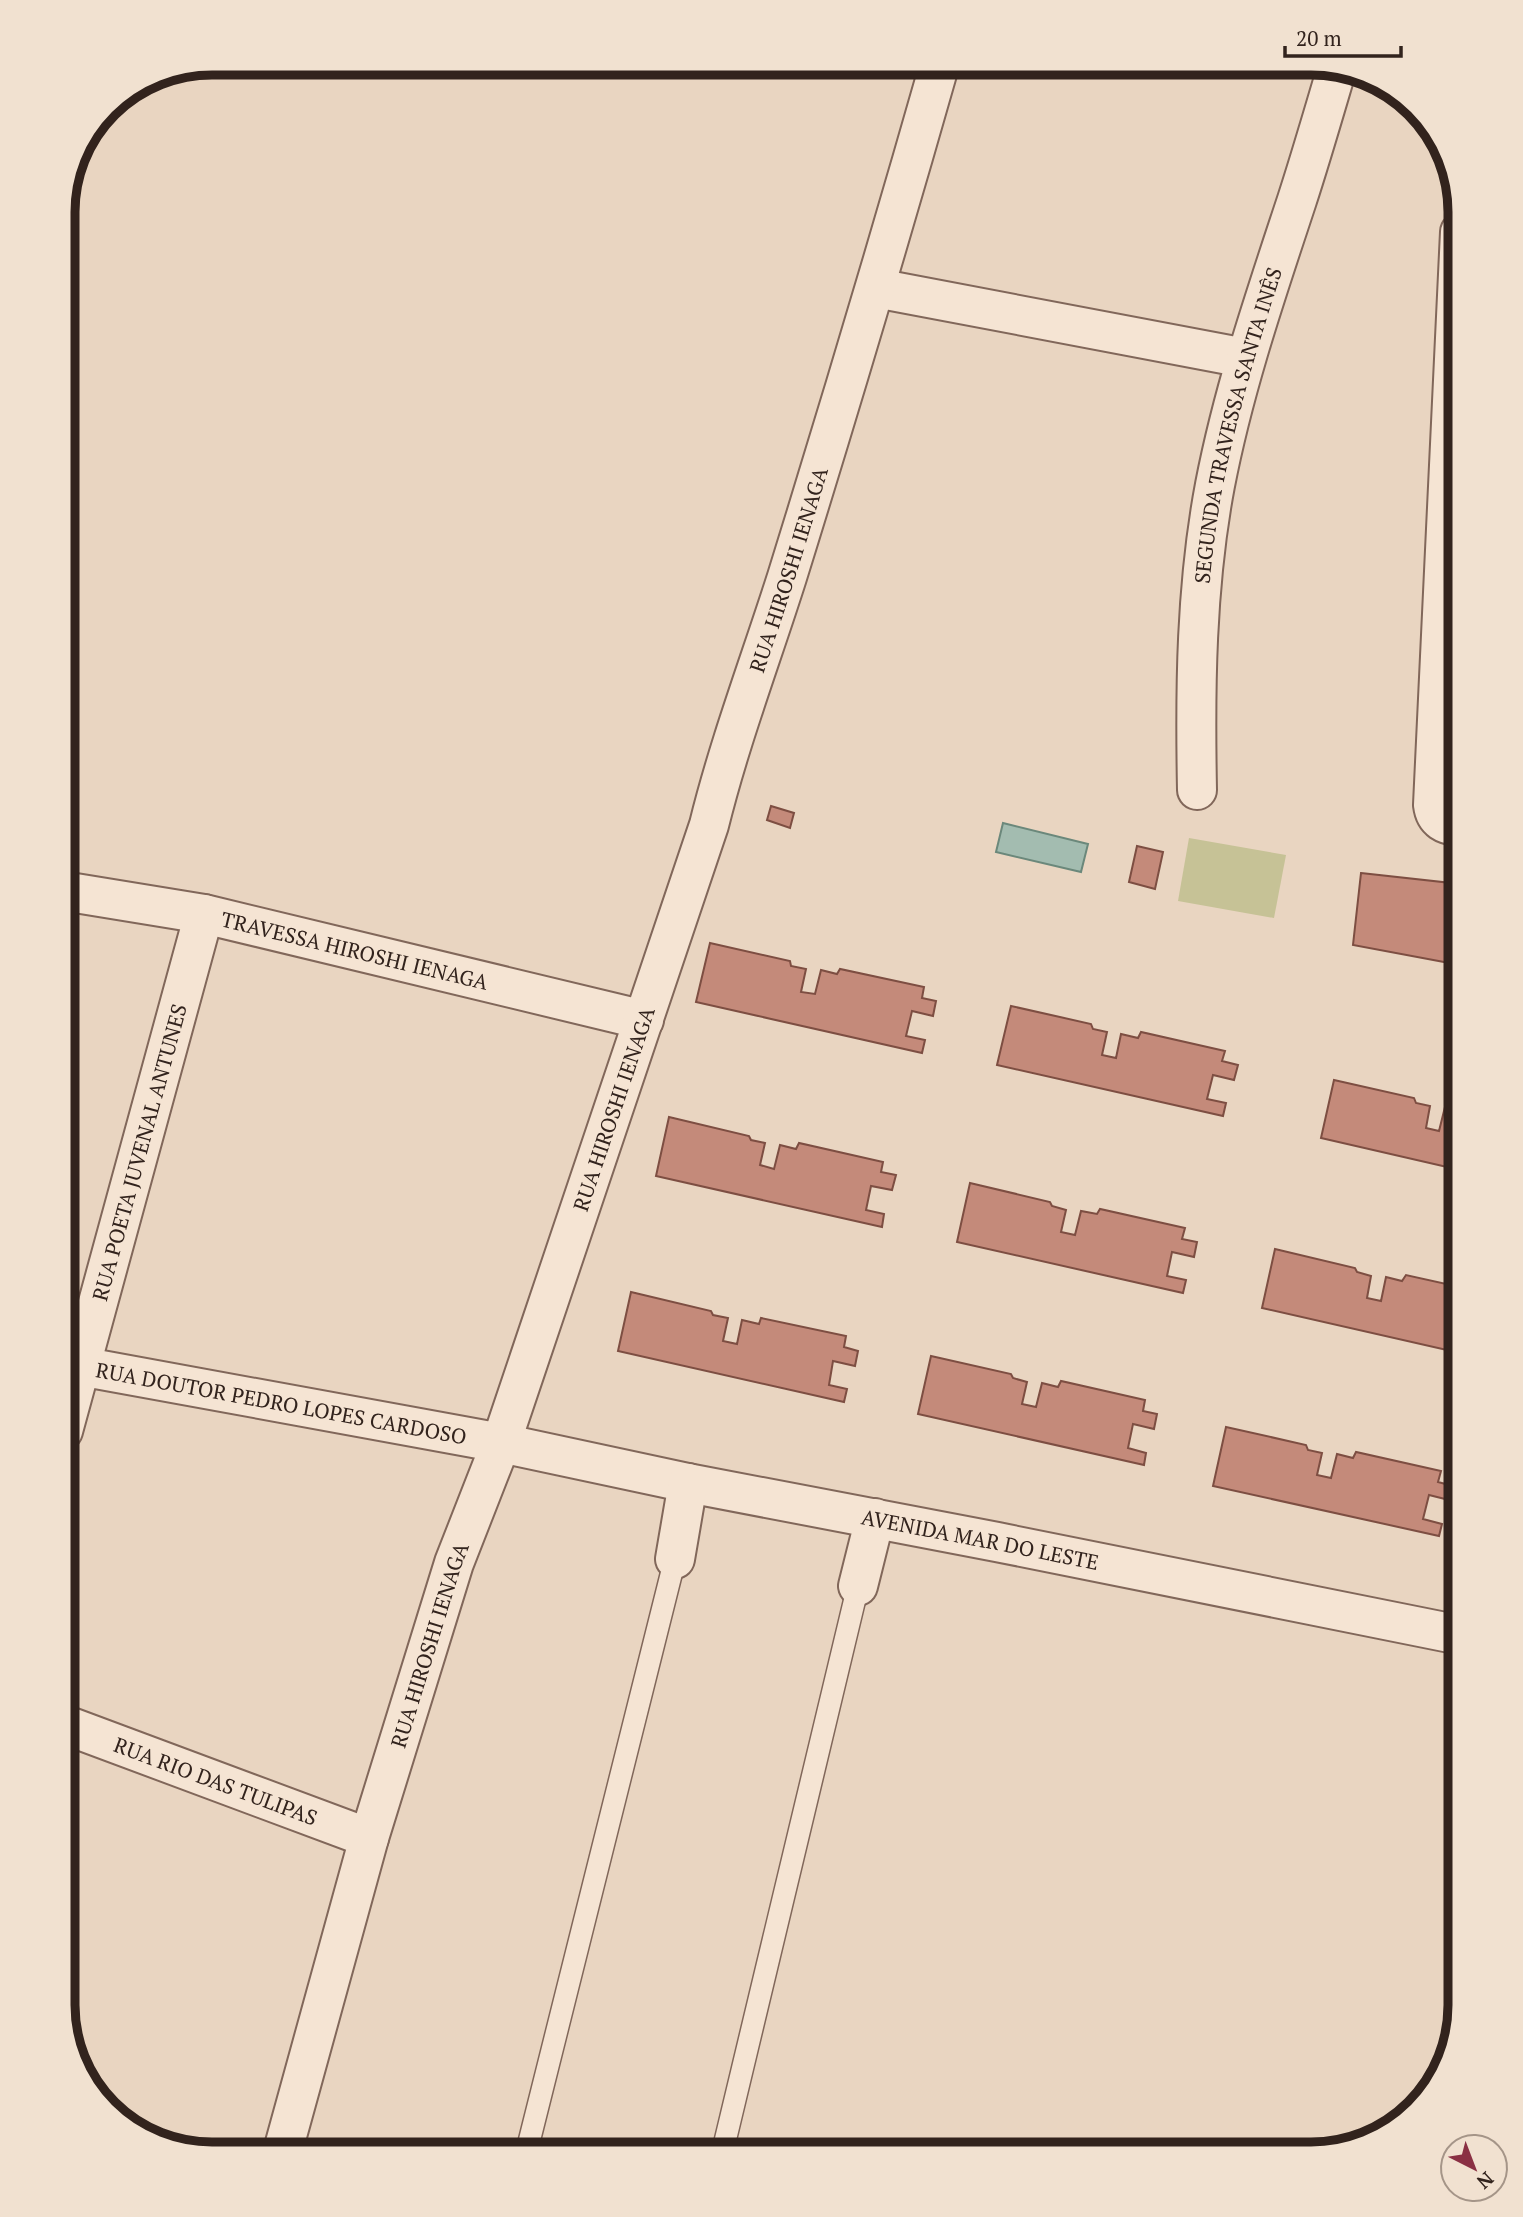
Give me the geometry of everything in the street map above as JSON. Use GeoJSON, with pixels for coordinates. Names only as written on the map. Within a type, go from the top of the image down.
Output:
{"type":"FeatureCollection","features":[{"type":"Feature","properties":{"kind":"street","name":"RUA HIROSHI IENAGA"},"geometry":{"type":"LineString","coordinates":[[286,2141],[369,1838],[454,1563],[501,1443],[709,825],[722,774],[786,581],[876,288],[936,76]]}},
{"type":"Feature","properties":{"kind":"street","name":"SEGUNDA TRAVESSA SANTA INÊS"},"geometry":{"type":"LineString","coordinates":[[1197,790],[1195,695],[1200,597],[1215,485],[1245,358],[1334,78]]}},
{"type":"Feature","properties":{"kind":"street"},"geometry":{"type":"LineString","coordinates":[[876,288],[1245,358]]}},
{"type":"Feature","properties":{"kind":"street"},"geometry":{"type":"LineString","coordinates":[[1448,487],[1433,805],[1434,814],[1439,821],[1448,825]]}},
{"type":"Feature","properties":{"kind":"street","name":"TRAVESSA HIROSHI IENAGA"},"geometry":{"type":"LineString","coordinates":[[76,893],[205,914],[644,1020]]}},
{"type":"Feature","properties":{"kind":"street","name":"RUA POETA JUVENAL ANTUNES"},"geometry":{"type":"LineString","coordinates":[[75,1350],[205,914]]}},
{"type":"Feature","properties":{"kind":"street","name":"RUA DOUTOR PEDRO LOPES CARDOSO"},"geometry":{"type":"LineString","coordinates":[[75,1366],[501,1443]]}},
{"type":"Feature","properties":{"kind":"street","name":"AVENIDA MAR DO LESTE"},"geometry":{"type":"LineString","coordinates":[[501,1443],[688,1483],[1448,1633]]}},
{"type":"Feature","properties":{"kind":"street"},"geometry":{"type":"LineString","coordinates":[[675,1559],[688,1483]]}},
{"type":"Feature","properties":{"kind":"street"},"geometry":{"type":"LineString","coordinates":[[858,1586],[875,1518]]}},
{"type":"Feature","properties":{"kind":"street","name":"RUA RIO DAS TULIPAS"},"geometry":{"type":"LineString","coordinates":[[75,1729],[369,1838]]}},
{"type":"Feature","properties":{"kind":"lane"},"geometry":{"type":"LineString","coordinates":[[529,2141],[675,1559]]}},
{"type":"Feature","properties":{"kind":"lane"},"geometry":{"type":"LineString","coordinates":[[725,2141],[858,1586]]}},
{"type":"Feature","properties":{"kind":"shaded area"},"geometry":{"type":"Polygon","coordinates":[[[1003,823],[1088,844],[1081,872],[996,852],[1003,823]]]}},
{"type":"Feature","properties":{"kind":"shaded area"},"geometry":{"type":"Polygon","coordinates":[[[1189,838],[1286,855],[1274,918],[1178,901],[1189,838]]]}},
{"type":"Feature","properties":{"kind":"building"},"geometry":{"type":"Polygon","coordinates":[[[771,806],[794,813],[790,828],[767,820],[771,806]]]}},
{"type":"Feature","properties":{"kind":"building"},"geometry":{"type":"Polygon","coordinates":[[[1137,846],[1163,852],[1155,889],[1129,882],[1137,846]]]}},
{"type":"Feature","properties":{"kind":"building"},"geometry":{"type":"Polygon","coordinates":[[[1361,873],[1448,883],[1448,963],[1353,945],[1361,873]]]}},
{"type":"Feature","properties":{"kind":"building"},"geometry":{"type":"Polygon","coordinates":[[[710,943],[790,961],[791,966],[806,969],[801,992],[815,994],[821,970],[837,974],[840,969],[924,987],[922,998],[936,1001],[933,1016],[912,1011],[906,1036],[925,1040],[922,1053],[696,1002],[710,943]]]}},
{"type":"Feature","properties":{"kind":"building"},"geometry":{"type":"Polygon","coordinates":[[[1011,1006],[1091,1024],[1093,1029],[1107,1032],[1102,1055],[1116,1058],[1121,1034],[1138,1038],[1141,1032],[1225,1051],[1222,1061],[1238,1065],[1234,1080],[1213,1075],[1207,1099],[1226,1103],[1223,1116],[997,1065],[1011,1006]]]}},
{"type":"Feature","properties":{"kind":"building"},"geometry":{"type":"Polygon","coordinates":[[[1334,1080],[1414,1098],[1416,1103],[1430,1106],[1426,1128],[1439,1131],[1445,1107],[1448,1108],[1448,1167],[1321,1138],[1334,1080]]]}},
{"type":"Feature","properties":{"kind":"building"},"geometry":{"type":"Polygon","coordinates":[[[669,1117],[749,1136],[751,1140],[765,1143],[760,1165],[774,1169],[780,1145],[796,1149],[799,1143],[883,1162],[881,1172],[896,1175],[892,1190],[871,1186],[866,1210],[884,1214],[882,1227],[656,1176],[669,1117]]]}},
{"type":"Feature","properties":{"kind":"building"},"geometry":{"type":"Polygon","coordinates":[[[970,1183],[1050,1202],[1052,1206],[1066,1210],[1061,1232],[1075,1235],[1081,1211],[1097,1214],[1100,1209],[1185,1228],[1182,1239],[1197,1242],[1194,1257],[1172,1252],[1167,1276],[1186,1280],[1183,1293],[957,1242],[970,1183]]]}},
{"type":"Feature","properties":{"kind":"building"},"geometry":{"type":"Polygon","coordinates":[[[1275,1249],[1355,1268],[1357,1272],[1371,1276],[1367,1298],[1381,1301],[1386,1277],[1402,1281],[1406,1275],[1448,1284],[1448,1350],[1262,1308],[1275,1249]]]}},
{"type":"Feature","properties":{"kind":"building"},"geometry":{"type":"Polygon","coordinates":[[[631,1292],[711,1311],[713,1315],[728,1318],[723,1341],[737,1344],[742,1320],[759,1324],[761,1318],[846,1336],[844,1347],[858,1351],[855,1366],[833,1361],[829,1385],[847,1389],[844,1402],[618,1351],[631,1292]]]}},
{"type":"Feature","properties":{"kind":"building"},"geometry":{"type":"Polygon","coordinates":[[[931,1356],[1011,1374],[1013,1378],[1027,1382],[1022,1404],[1036,1407],[1042,1383],[1058,1387],[1061,1381],[1145,1400],[1143,1411],[1157,1414],[1154,1429],[1133,1424],[1128,1448],[1146,1453],[1144,1465],[918,1414],[931,1356]]]}},
{"type":"Feature","properties":{"kind":"building"},"geometry":{"type":"Polygon","coordinates":[[[1226,1427],[1306,1445],[1308,1450],[1322,1453],[1317,1475],[1331,1478],[1337,1454],[1353,1458],[1356,1452],[1441,1471],[1438,1482],[1448,1485],[1448,1500],[1429,1495],[1423,1519],[1442,1524],[1439,1536],[1213,1486],[1226,1427]]]}}]}
